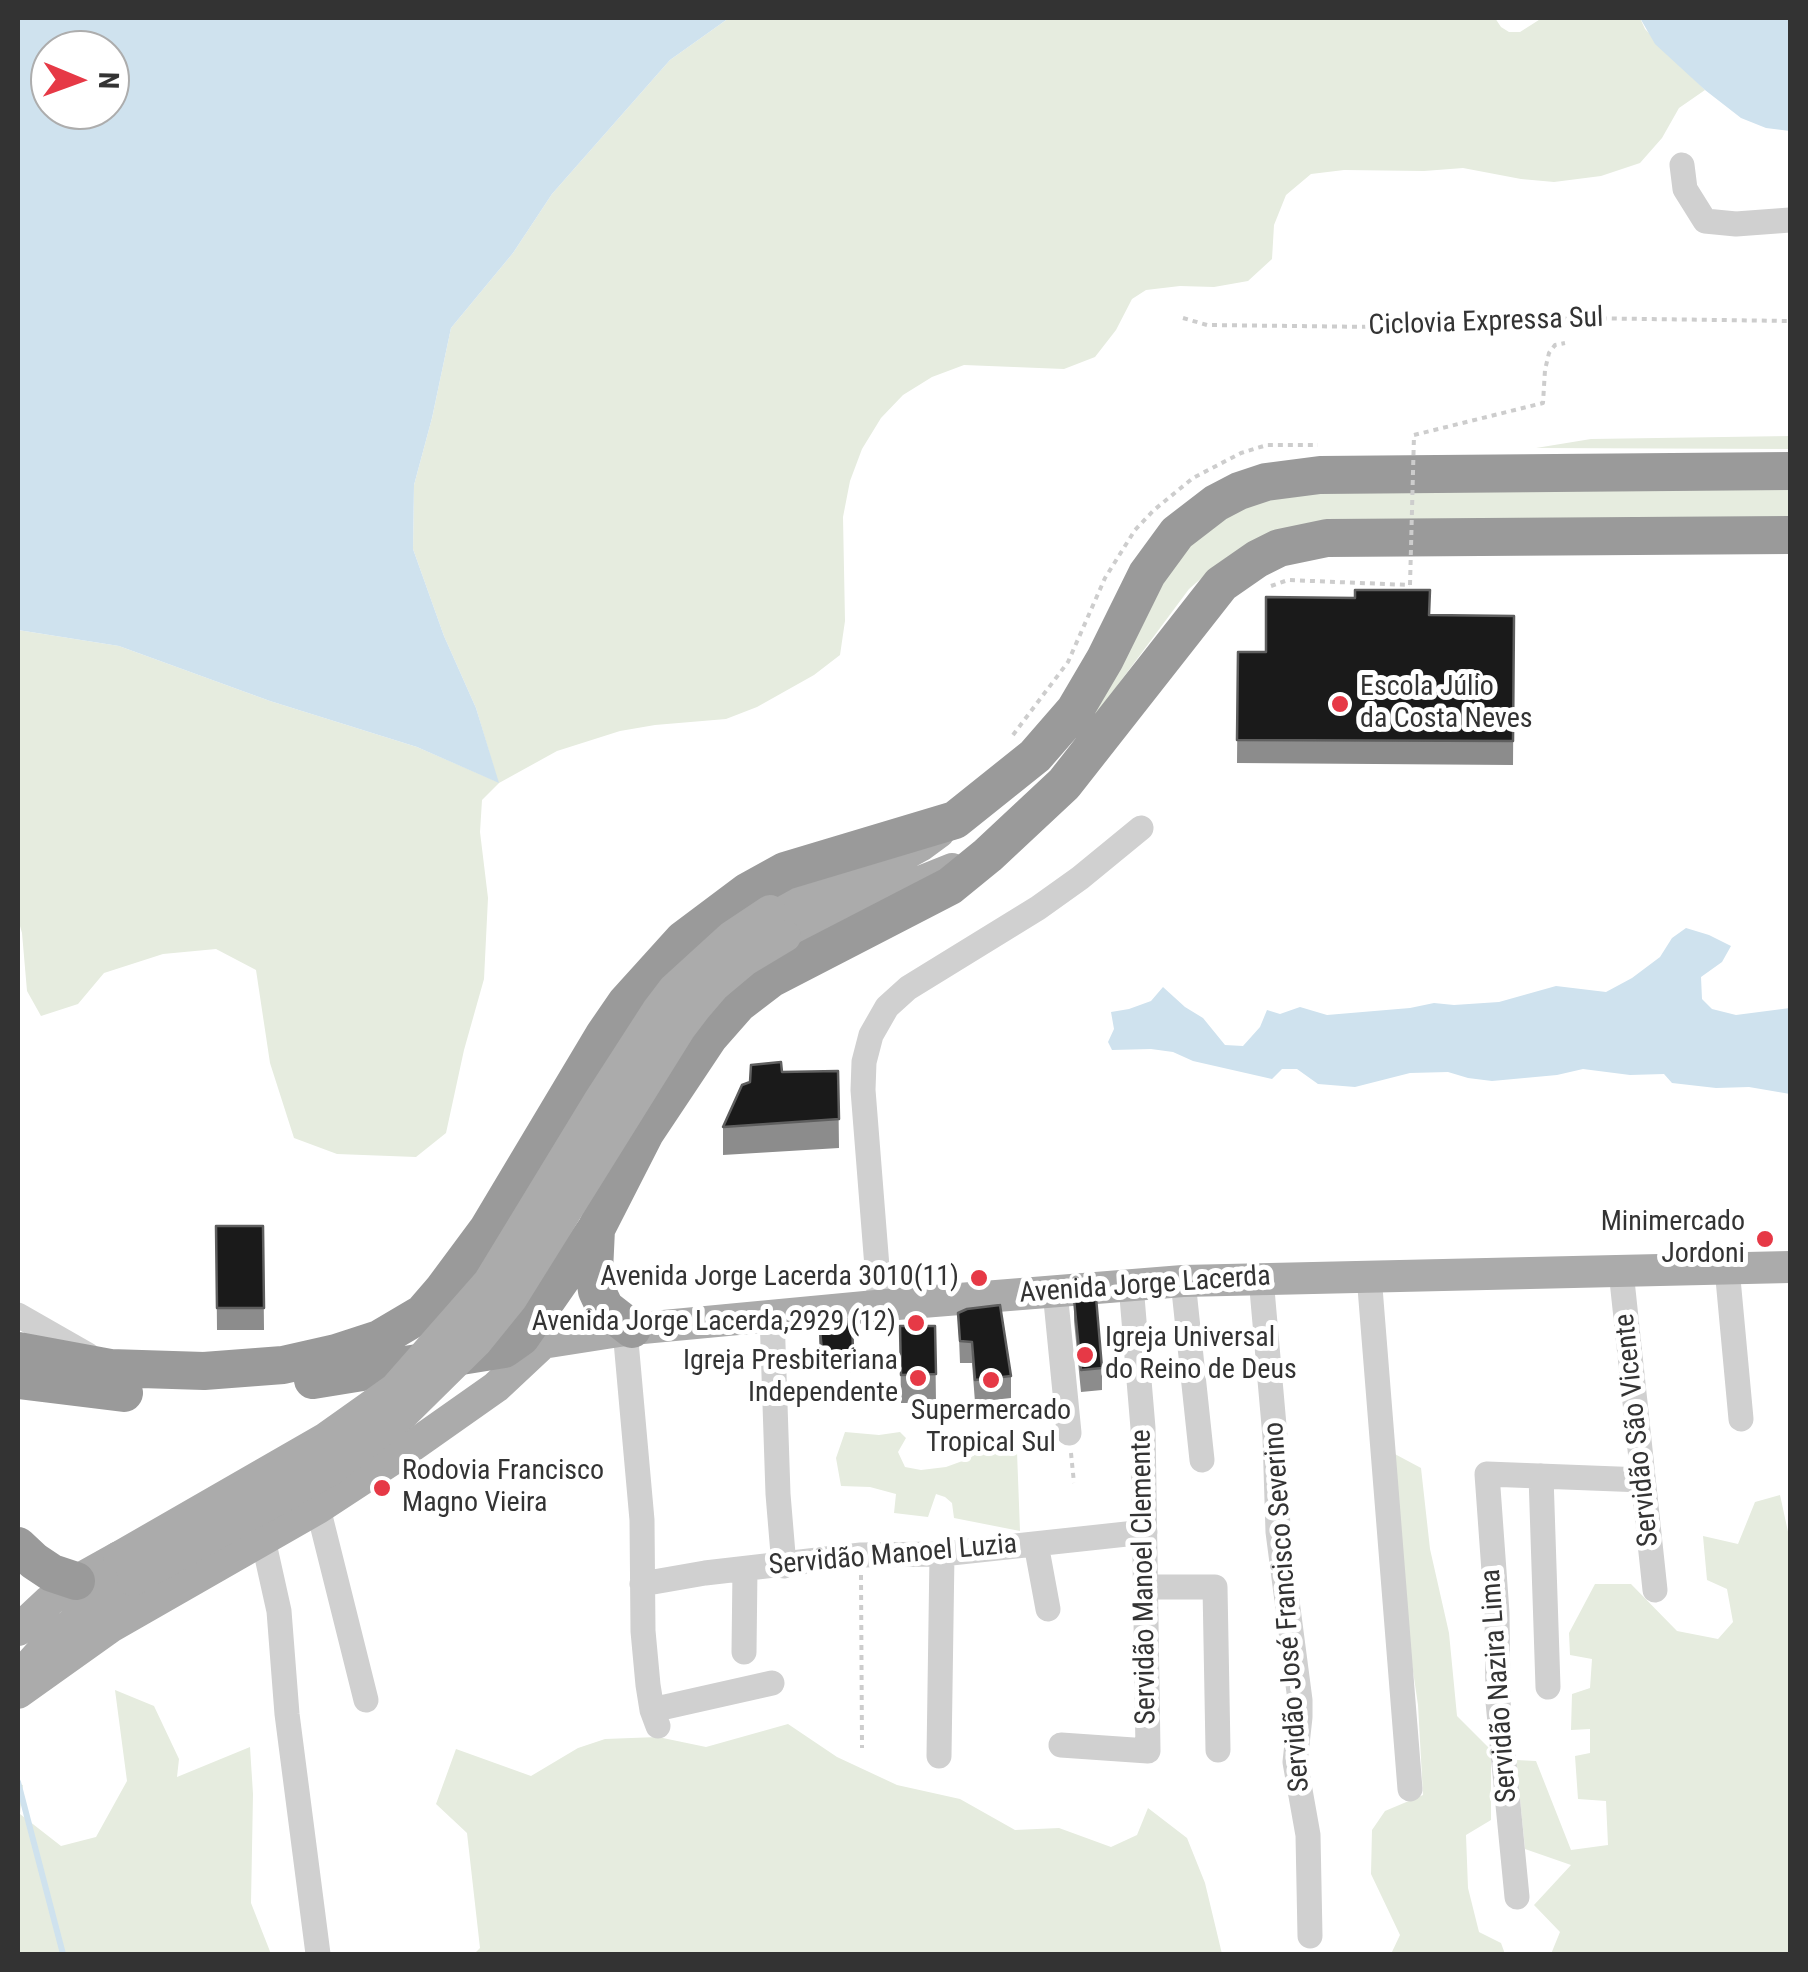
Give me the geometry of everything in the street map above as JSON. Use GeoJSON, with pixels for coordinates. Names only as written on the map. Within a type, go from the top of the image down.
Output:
{"type":"FeatureCollection","features":[{"type":"Feature","properties":{"kind":"highway"},"geometry":{"type":"LineString","coordinates":[[18,1351],[110,1368],[204,1370],[283,1365],[336,1354],[379,1339],[423,1313],[488,1229],[626,1003],[683,940],[784,871],[955,820],[1035,756],[1075,710],[1148,574],[1177,534],[1205,510],[1239,491],[1266,482],[1320,475],[1790,470]]}},
{"type":"Feature","properties":{"kind":"highway"},"geometry":{"type":"LineString","coordinates":[[18,1380],[119,1393],[194,1394],[280,1387],[504,1349],[522,1338],[596,1229],[644,1133],[709,1038],[738,1004],[772,978],[950,886],[988,854],[1064,784],[1221,584],[1257,558],[1280,548],[1327,538],[1790,535]]}},
{"type":"Feature","properties":{"kind":"highway"},"geometry":{"type":"LineString","coordinates":[[596,1229],[597,1291],[606,1308],[628,1330]]}},
{"type":"Feature","properties":{"kind":"highway"},"geometry":{"type":"LineString","coordinates":[[18,1546],[52,1573],[76,1581]]}},
{"type":"Feature","properties":{"kind":"main road"},"geometry":{"type":"LineString","coordinates":[[777,924],[804,894],[887,864],[955,820]]}},
{"type":"Feature","properties":{"kind":"main road"},"geometry":{"type":"LineString","coordinates":[[18,1678],[126,1569],[395,1388],[488,1282],[674,988],[731,937],[988,854]]}},
{"type":"Feature","properties":{"kind":"main road","name":"Avenida Jorge Lacerda"},"geometry":{"type":"LineString","coordinates":[[504,1349],[628,1330],[772,1315],[1131,1284],[1369,1275],[1790,1268]]}},
{"type":"Feature","properties":{"kind":"main road"},"geometry":{"type":"LineString","coordinates":[[18,1693],[112,1626],[318,1508],[496,1387],[543,1343]]}},
{"type":"Feature","properties":{"kind":"main road"},"geometry":{"type":"LineString","coordinates":[[18,1630],[76,1581],[126,1569]]}},
{"type":"Feature","properties":{"kind":"street"},"geometry":{"type":"LineString","coordinates":[[1682,165],[1684,189],[1705,221],[1736,224],[1790,220]]}},
{"type":"Feature","properties":{"kind":"street"},"geometry":{"type":"LineString","coordinates":[[880,1305],[863,1090],[864,1062],[871,1035],[887,1007],[908,988],[1038,908],[1141,828]]}},
{"type":"Feature","properties":{"kind":"street"},"geometry":{"type":"LineString","coordinates":[[1727,1268],[1741,1420]]}},
{"type":"Feature","properties":{"kind":"street","name":"Servidão São Vicente"},"geometry":{"type":"LineString","coordinates":[[1621,1270],[1655,1590]]}},
{"type":"Feature","properties":{"kind":"street"},"geometry":{"type":"LineString","coordinates":[[1369,1275],[1410,1789]]}},
{"type":"Feature","properties":{"kind":"street","name":"Servidão José Francisco Severino"},"geometry":{"type":"LineString","coordinates":[[1261,1278],[1274,1422],[1278,1532],[1300,1700],[1295,1762],[1308,1835],[1310,1936]]}},
{"type":"Feature","properties":{"kind":"street"},"geometry":{"type":"LineString","coordinates":[[1183,1281],[1202,1460]]}},
{"type":"Feature","properties":{"kind":"street","name":"Servidão Manoel Clemente"},"geometry":{"type":"LineString","coordinates":[[1061,1745],[1148,1750],[1140,1382],[1131,1284]]}},
{"type":"Feature","properties":{"kind":"street"},"geometry":{"type":"LineString","coordinates":[[1055,1291],[1069,1434]]}},
{"type":"Feature","properties":{"kind":"street"},"geometry":{"type":"LineString","coordinates":[[18,1315],[110,1368]]}},
{"type":"Feature","properties":{"kind":"street"},"geometry":{"type":"LineString","coordinates":[[772,1315],[784,1566]]}},
{"type":"Feature","properties":{"kind":"street"},"geometry":{"type":"LineString","coordinates":[[628,1330],[642,1520],[643,1631],[655,1718],[772,1683]]}},
{"type":"Feature","properties":{"kind":"street","name":"Servidão Nazira Lima"},"geometry":{"type":"LineString","coordinates":[[1517,1897],[1500,1720],[1488,1474],[1541,1476]]}},
{"type":"Feature","properties":{"kind":"street"},"geometry":{"type":"LineString","coordinates":[[1548,1687],[1541,1476],[1643,1480]]}},
{"type":"Feature","properties":{"kind":"street"},"geometry":{"type":"LineString","coordinates":[[318,1508],[366,1700]]}},
{"type":"Feature","properties":{"kind":"street","name":"Servidão Manoel Luzia"},"geometry":{"type":"LineString","coordinates":[[642,1584],[862,1556],[942,1554],[1145,1532]]}},
{"type":"Feature","properties":{"kind":"street"},"geometry":{"type":"LineString","coordinates":[[263,1539],[278,1611],[286,1714],[318,1954]]}},
{"type":"Feature","properties":{"kind":"street"},"geometry":{"type":"LineString","coordinates":[[1036,1544],[1048,1609]]}},
{"type":"Feature","properties":{"kind":"street"},"geometry":{"type":"LineString","coordinates":[[939,1756],[942,1554]]}},
{"type":"Feature","properties":{"kind":"street"},"geometry":{"type":"LineString","coordinates":[[744,1652],[746,1569]]}},
{"type":"Feature","properties":{"kind":"street"},"geometry":{"type":"LineString","coordinates":[[1146,1587],[1215,1587],[1218,1750]]}},
{"type":"Feature","properties":{"kind":"path","name":"Ciclovia Expressa Sul"},"geometry":{"type":"LineString","coordinates":[[1183,318],[1206,325],[1360,326],[1576,318],[1790,322]]}},
{"type":"Feature","properties":{"kind":"path"},"geometry":{"type":"LineString","coordinates":[[1270,586],[1288,580],[1410,585],[1414,435],[1542,403],[1549,353],[1556,344],[1565,343]]}},
{"type":"Feature","properties":{"kind":"path"},"geometry":{"type":"LineString","coordinates":[[1069,1434],[1074,1483]]}},
{"type":"Feature","properties":{"kind":"path"},"geometry":{"type":"LineString","coordinates":[[862,1556],[862,1748]]}},
{"type":"Feature","properties":{"kind":"shaded area"},"geometry":{"type":"Polygon","coordinates":[[[729,18],[1495,18],[1509,32],[1520,32],[1542,18],[1640,18],[1645,29],[1705,90],[1679,108],[1662,138],[1640,163],[1601,176],[1554,182],[1463,168],[1311,174],[1286,195],[1274,225],[1272,259],[1248,281],[1146,290],[1132,299],[1116,330],[1095,357],[1064,369],[964,365],[932,377],[903,395],[881,418],[862,449],[850,481],[843,517],[845,621],[840,655],[814,675],[757,707],[726,719],[620,731],[557,751],[499,783],[482,800],[480,832],[488,898],[484,979],[446,1133],[416,1157],[337,1154],[294,1138],[270,1063],[256,970],[216,949],[163,954],[104,973],[78,1004],[41,1016],[27,991],[18,919],[18,630],[119,646],[270,701],[417,747],[498,782],[476,708],[444,636],[413,549],[414,485],[451,328],[513,253],[552,194],[670,60],[729,18]]]}},
{"type":"Feature","properties":{"kind":"shaded area"},"geometry":{"type":"Polygon","coordinates":[[[1790,436],[1790,449],[1536,448],[1591,439],[1790,436]]]}},
{"type":"Feature","properties":{"kind":"shaded area"},"geometry":{"type":"Polygon","coordinates":[[[1790,484],[1790,521],[1243,547],[1189,589],[1077,740],[1165,571],[1223,512],[1309,490],[1790,484]]]}},
{"type":"Feature","properties":{"kind":"shaded area"},"geometry":{"type":"Polygon","coordinates":[[[845,1432],[900,1432],[906,1438],[898,1452],[905,1467],[921,1470],[968,1459],[995,1443],[1017,1452],[1020,1531],[954,1518],[952,1503],[936,1494],[928,1517],[894,1513],[896,1494],[870,1487],[841,1486],[836,1458],[845,1432]]]}},
{"type":"Feature","properties":{"kind":"shaded area"},"geometry":{"type":"Polygon","coordinates":[[[1391,1452],[1421,1468],[1430,1549],[1449,1633],[1457,1716],[1491,1750],[1491,1820],[1466,1835],[1468,1888],[1479,1932],[1501,1943],[1505,1954],[1391,1954],[1400,1935],[1371,1874],[1372,1830],[1385,1811],[1423,1795],[1418,1705],[1403,1603],[1391,1452]]]}},
{"type":"Feature","properties":{"kind":"shaded area"},"geometry":{"type":"Polygon","coordinates":[[[1780,1495],[1790,1541],[1790,1954],[1551,1954],[1560,1932],[1534,1905],[1571,1865],[1525,1849],[1516,1760],[1536,1761],[1571,1850],[1608,1845],[1606,1801],[1578,1799],[1575,1756],[1590,1753],[1590,1729],[1571,1730],[1572,1694],[1590,1688],[1592,1659],[1570,1655],[1569,1633],[1595,1584],[1631,1584],[1677,1631],[1718,1639],[1733,1622],[1727,1589],[1707,1580],[1703,1536],[1738,1544],[1755,1502],[1780,1495]]]}},
{"type":"Feature","properties":{"kind":"shaded area"},"geometry":{"type":"Polygon","coordinates":[[[115,1690],[154,1706],[179,1759],[177,1777],[250,1747],[251,1903],[271,1954],[18,1954],[18,1784],[23,1785],[20,1814],[61,1846],[96,1837],[127,1781],[115,1690]]]}},
{"type":"Feature","properties":{"kind":"shaded area"},"geometry":{"type":"Polygon","coordinates":[[[788,1724],[837,1757],[897,1785],[960,1799],[1015,1830],[1059,1828],[1111,1847],[1137,1835],[1148,1808],[1187,1838],[1205,1883],[1222,1954],[474,1954],[480,1948],[467,1833],[436,1804],[456,1749],[531,1776],[578,1748],[605,1739],[658,1737],[706,1747],[788,1724]]]}},
{"type":"Feature","properties":{"kind":"water"},"geometry":{"type":"Polygon","coordinates":[[[18,18],[729,18],[670,60],[552,194],[513,253],[451,328],[414,485],[413,549],[444,636],[476,708],[499,783],[417,747],[270,701],[119,646],[18,630],[18,18]]]}},
{"type":"Feature","properties":{"kind":"water"},"geometry":{"type":"Polygon","coordinates":[[[1640,18],[1790,18],[1790,131],[1766,128],[1741,118],[1655,44],[1640,18]]]}},
{"type":"Feature","properties":{"kind":"water"},"geometry":{"type":"Polygon","coordinates":[[[1686,928],[1731,946],[1722,962],[1701,977],[1702,999],[1712,1009],[1736,1015],[1790,1008],[1790,1094],[1749,1087],[1672,1083],[1664,1074],[1630,1075],[1583,1069],[1492,1081],[1448,1072],[1410,1073],[1355,1087],[1318,1084],[1297,1069],[1282,1069],[1272,1079],[1193,1061],[1173,1052],[1112,1050],[1108,1042],[1114,1029],[1111,1012],[1151,1001],[1163,987],[1203,1018],[1225,1045],[1243,1046],[1260,1027],[1267,1010],[1280,1014],[1300,1007],[1327,1015],[1434,1003],[1499,1002],[1556,986],[1606,992],[1660,957],[1672,938],[1686,928]]]}},
{"type":"Feature","properties":{"kind":"building"},"geometry":{"type":"Polygon","coordinates":[[[1355,590],[1430,590],[1429,615],[1514,616],[1513,741],[1237,740],[1238,652],[1266,652],[1266,597],[1355,598],[1355,590]]]}},
{"type":"Feature","properties":{"kind":"building"},"geometry":{"type":"Polygon","coordinates":[[[781,1062],[782,1072],[838,1071],[839,1119],[723,1127],[742,1085],[750,1082],[751,1065],[781,1062]]]}},
{"type":"Feature","properties":{"kind":"building"},"geometry":{"type":"Polygon","coordinates":[[[216,1226],[263,1226],[264,1308],[217,1308],[216,1226]]]}},
{"type":"Feature","properties":{"kind":"building"},"geometry":{"type":"Polygon","coordinates":[[[1096,1297],[1102,1368],[1081,1370],[1074,1299],[1096,1297]]]}},
{"type":"Feature","properties":{"kind":"building","name":"Supermercado Tropical Sul"},"geometry":{"type":"Polygon","coordinates":[[[1000,1305],[1011,1376],[975,1380],[972,1342],[960,1341],[958,1313],[1000,1305]]]}},
{"type":"Feature","properties":{"kind":"building"},"geometry":{"type":"Polygon","coordinates":[[[852,1319],[853,1352],[822,1350],[819,1321],[852,1319]]]}},
{"type":"Feature","properties":{"kind":"building"},"geometry":{"type":"Polygon","coordinates":[[[900,1326],[935,1326],[936,1374],[901,1375],[900,1326]]]}},
{"type":"Feature","properties":{"kind":"waterway"},"geometry":{"type":"LineString","coordinates":[[18,1782],[63,1954]]}},
{"type":"Feature","properties":{"kind":"place","name":"Escola Júlio da Costa Neves"},"geometry":{"type":"Point","coordinates":[1340,704]}},
{"type":"Feature","properties":{"kind":"place","name":"Minimercado Jordoni"},"geometry":{"type":"Point","coordinates":[1765,1239]}},
{"type":"Feature","properties":{"kind":"place","name":"Avenida Jorge Lacerda 3010(11)"},"geometry":{"type":"Point","coordinates":[979,1278]}},
{"type":"Feature","properties":{"kind":"place","name":"Avenida Jorge Lacerda,2929 (12)"},"geometry":{"type":"Point","coordinates":[916,1323]}},
{"type":"Feature","properties":{"kind":"place","name":"Igreja Universal do Reino de Deus"},"geometry":{"type":"Point","coordinates":[1085,1355]}},
{"type":"Feature","properties":{"kind":"place","name":"Igreja Presbiteriana Independente"},"geometry":{"type":"Point","coordinates":[918,1378]}},
{"type":"Feature","properties":{"kind":"place","name":"Supermercado Tropical Sul"},"geometry":{"type":"Point","coordinates":[991,1380]}},
{"type":"Feature","properties":{"kind":"place","name":"Rodovia Francisco Magno Vieira"},"geometry":{"type":"Point","coordinates":[382,1488]}}]}
